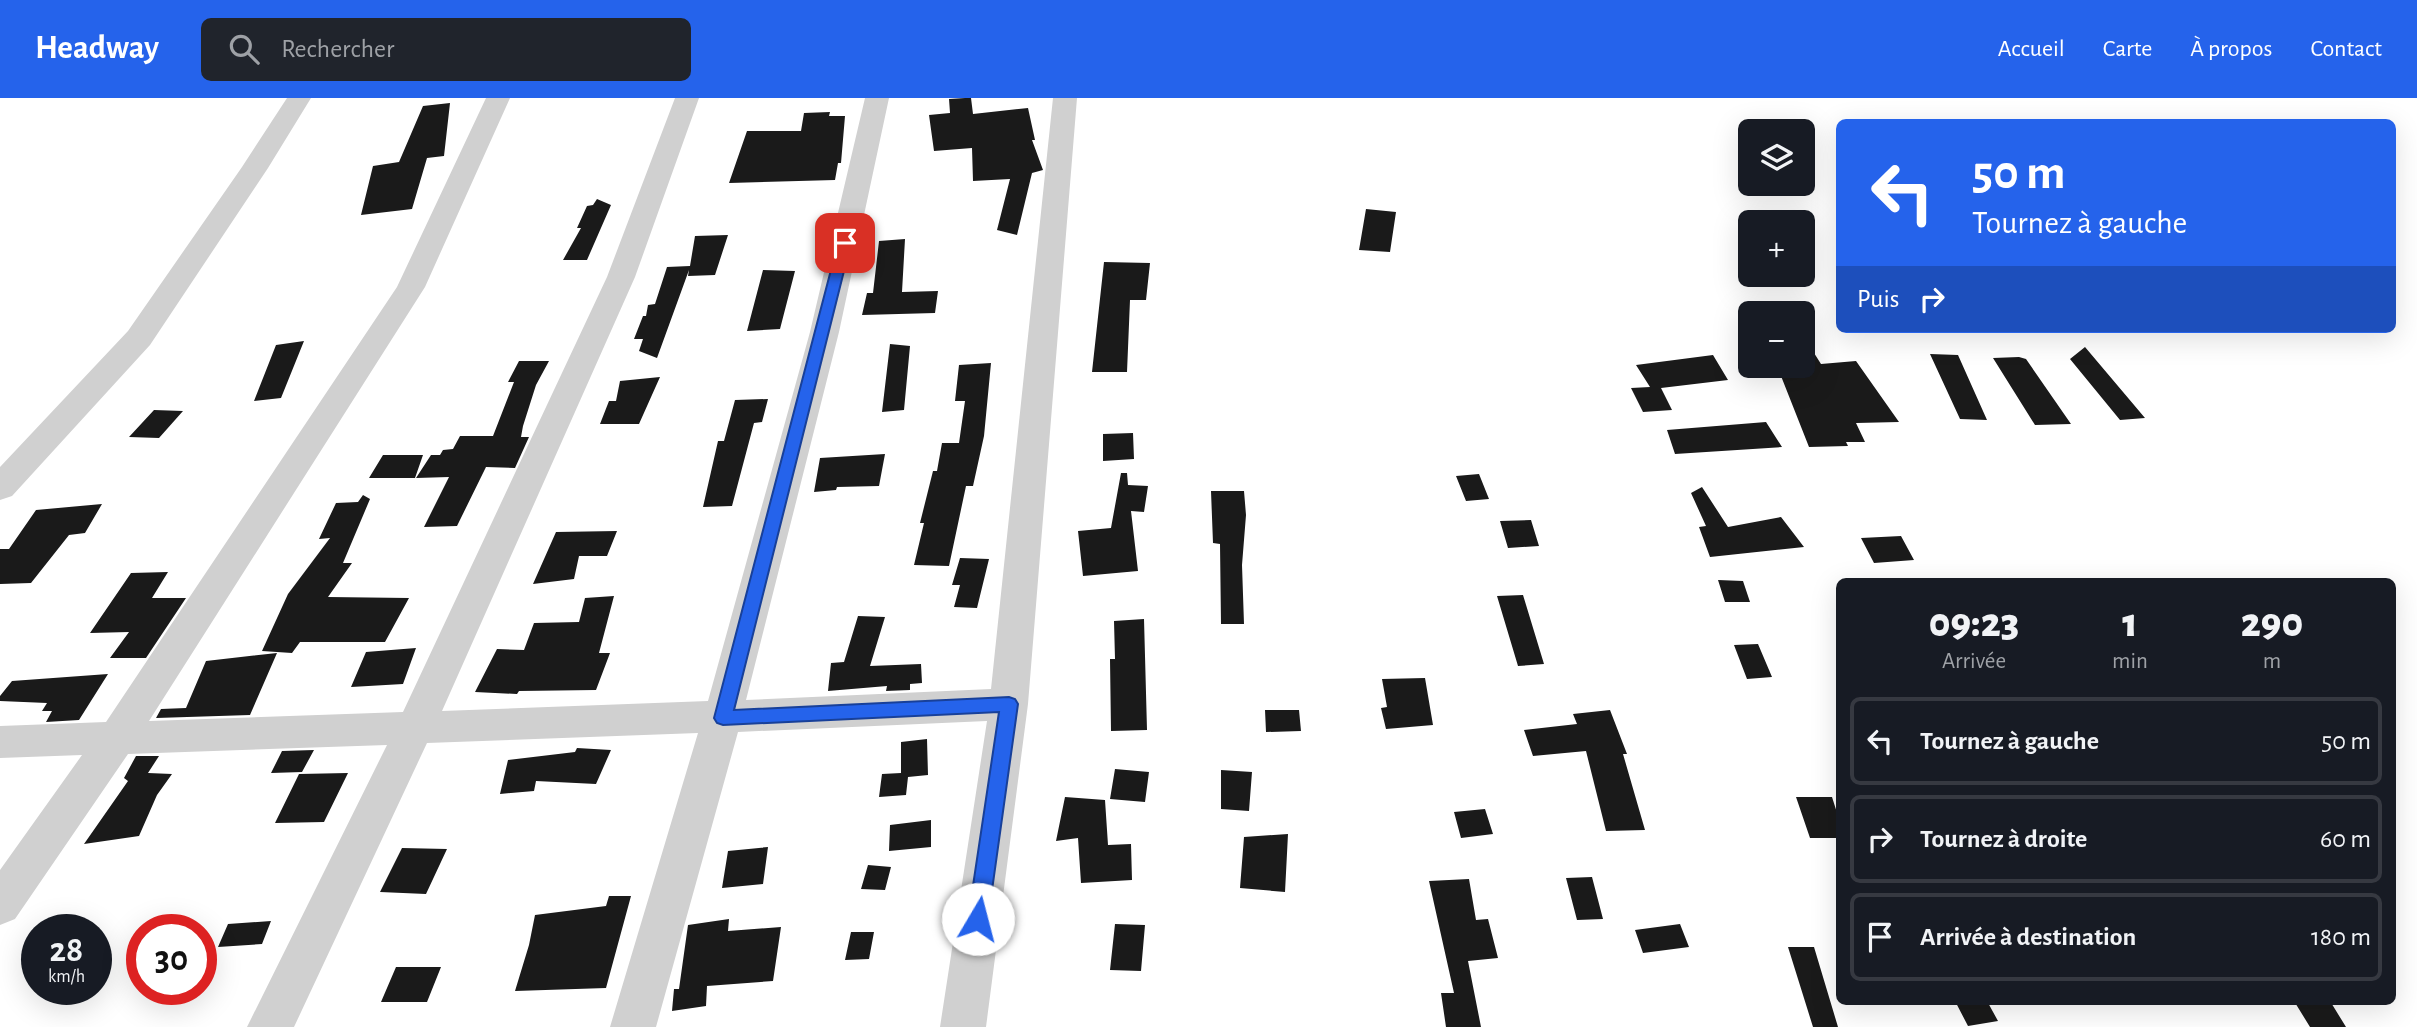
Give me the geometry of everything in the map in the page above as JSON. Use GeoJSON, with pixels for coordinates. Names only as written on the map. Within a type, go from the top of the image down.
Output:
{"type":"FeatureCollection","features":[{"type":"Feature","properties":{"kind":"street"},"geometry":{"type":"LineString","coordinates":[[0,488],[139,338],[255,168],[299,98]]}},
{"type":"Feature","properties":{"kind":"street"},"geometry":{"type":"LineString","coordinates":[[0,905],[117,738],[411,287],[498,98]]}},
{"type":"Feature","properties":{"kind":"street"},"geometry":{"type":"LineString","coordinates":[[270,1027],[416,726],[621,277],[687,98]]}},
{"type":"Feature","properties":{"kind":"street"},"geometry":{"type":"LineString","coordinates":[[633,1027],[723,718],[827,319],[877,98]]}},
{"type":"Feature","properties":{"kind":"street"},"geometry":{"type":"LineString","coordinates":[[963,1027],[1009,704],[1065,98]]}},
{"type":"Feature","properties":{"kind":"street"},"geometry":{"type":"LineString","coordinates":[[0,742],[416,726],[723,718],[1009,704]]}},
{"type":"Feature","properties":{"kind":"building"},"geometry":{"type":"Polygon","coordinates":[[[971,98],[973,114],[1028,108],[1035,140],[1032,140],[1043,170],[1032,173],[1017,235],[997,230],[1010,179],[973,181],[972,148],[934,151],[929,115],[950,113],[949,99],[971,98]]]}},
{"type":"Feature","properties":{"kind":"building"},"geometry":{"type":"Polygon","coordinates":[[[450,103],[444,156],[427,158],[412,209],[361,215],[373,166],[399,162],[423,106],[450,103]]]}},
{"type":"Feature","properties":{"kind":"building"},"geometry":{"type":"Polygon","coordinates":[[[830,112],[829,116],[845,116],[841,163],[838,163],[835,180],[729,183],[747,131],[801,131],[804,113],[830,112]]]}},
{"type":"Feature","properties":{"kind":"building"},"geometry":{"type":"Polygon","coordinates":[[[597,199],[611,205],[587,260],[563,260],[581,228],[577,228],[587,206],[593,205],[597,199]]]}},
{"type":"Feature","properties":{"kind":"building"},"geometry":{"type":"Polygon","coordinates":[[[1366,209],[1396,212],[1390,252],[1359,250],[1366,209]]]}},
{"type":"Feature","properties":{"kind":"building"},"geometry":{"type":"Polygon","coordinates":[[[728,235],[715,275],[688,276],[689,270],[657,358],[639,351],[643,339],[634,339],[643,316],[646,316],[648,305],[655,304],[667,267],[690,266],[695,236],[728,235]]]}},
{"type":"Feature","properties":{"kind":"building"},"geometry":{"type":"Polygon","coordinates":[[[905,239],[902,292],[938,291],[935,313],[862,315],[867,293],[873,293],[879,241],[905,239]]]}},
{"type":"Feature","properties":{"kind":"building"},"geometry":{"type":"Polygon","coordinates":[[[1104,262],[1150,263],[1146,300],[1130,300],[1127,372],[1092,372],[1104,262]]]}},
{"type":"Feature","properties":{"kind":"building"},"geometry":{"type":"Polygon","coordinates":[[[763,270],[795,271],[780,329],[747,331],[763,270]]]}},
{"type":"Feature","properties":{"kind":"building"},"geometry":{"type":"Polygon","coordinates":[[[304,341],[281,398],[254,401],[276,345],[304,341]]]}},
{"type":"Feature","properties":{"kind":"building"},"geometry":{"type":"Polygon","coordinates":[[[890,344],[910,346],[904,410],[882,412],[890,344]]]}},
{"type":"Feature","properties":{"kind":"building"},"geometry":{"type":"Polygon","coordinates":[[[2085,347],[2145,418],[2120,420],[2070,359],[2085,347]]]}},
{"type":"Feature","properties":{"kind":"building"},"geometry":{"type":"Polygon","coordinates":[[[1930,354],[1958,355],[1987,420],[1960,419],[1930,354]]]}},
{"type":"Feature","properties":{"kind":"building"},"geometry":{"type":"Polygon","coordinates":[[[1713,355],[1728,380],[1661,388],[1672,410],[1643,412],[1631,388],[1650,387],[1636,365],[1713,355]]]}},
{"type":"Feature","properties":{"kind":"building"},"geometry":{"type":"Polygon","coordinates":[[[1815,355],[1821,364],[1856,361],[1899,422],[1856,423],[1865,442],[1846,442],[1848,446],[1809,447],[1782,378],[1815,378],[1815,355]]]}},
{"type":"Feature","properties":{"kind":"building"},"geometry":{"type":"Polygon","coordinates":[[[1993,358],[2026,359],[2071,424],[2035,425],[1993,358]]]}},
{"type":"Feature","properties":{"kind":"building"},"geometry":{"type":"Polygon","coordinates":[[[519,361],[549,361],[536,385],[521,437],[529,437],[515,468],[486,467],[457,526],[424,527],[449,477],[416,478],[431,455],[440,455],[443,450],[453,449],[460,436],[493,436],[514,382],[508,382],[519,361]]]}},
{"type":"Feature","properties":{"kind":"building"},"geometry":{"type":"Polygon","coordinates":[[[991,363],[984,436],[973,486],[966,486],[949,566],[914,565],[924,523],[920,523],[933,471],[937,471],[942,443],[959,443],[965,401],[955,401],[959,365],[991,363]]]}},
{"type":"Feature","properties":{"kind":"building"},"geometry":{"type":"Polygon","coordinates":[[[660,377],[639,424],[600,424],[609,401],[616,401],[620,381],[660,377]]]}},
{"type":"Feature","properties":{"kind":"building"},"geometry":{"type":"Polygon","coordinates":[[[768,399],[762,422],[754,423],[732,506],[703,507],[718,441],[724,441],[735,400],[768,399]]]}},
{"type":"Feature","properties":{"kind":"building"},"geometry":{"type":"Polygon","coordinates":[[[154,410],[183,411],[159,438],[129,437],[154,410]]]}},
{"type":"Feature","properties":{"kind":"building"},"geometry":{"type":"Polygon","coordinates":[[[1766,422],[1782,447],[1675,454],[1667,430],[1766,422]]]}},
{"type":"Feature","properties":{"kind":"building"},"geometry":{"type":"Polygon","coordinates":[[[1133,433],[1134,459],[1103,461],[1103,434],[1133,433]]]}},
{"type":"Feature","properties":{"kind":"building"},"geometry":{"type":"Polygon","coordinates":[[[885,454],[879,486],[837,487],[836,490],[814,492],[820,458],[885,454]]]}},
{"type":"Feature","properties":{"kind":"building"},"geometry":{"type":"Polygon","coordinates":[[[383,455],[423,455],[415,478],[369,478],[383,455]]]}},
{"type":"Feature","properties":{"kind":"building"},"geometry":{"type":"Polygon","coordinates":[[[1121,473],[1127,473],[1128,485],[1148,486],[1144,512],[1131,511],[1138,571],[1083,576],[1078,531],[1111,528],[1121,473]]]}},
{"type":"Feature","properties":{"kind":"building"},"geometry":{"type":"Polygon","coordinates":[[[1479,474],[1489,499],[1466,501],[1456,476],[1479,474]]]}},
{"type":"Feature","properties":{"kind":"building"},"geometry":{"type":"Polygon","coordinates":[[[1702,487],[1728,527],[1781,517],[1804,547],[1710,557],[1699,527],[1706,526],[1691,493],[1702,487]]]}},
{"type":"Feature","properties":{"kind":"building"},"geometry":{"type":"Polygon","coordinates":[[[1211,491],[1244,491],[1244,624],[1221,624],[1220,544],[1213,543],[1211,491]]]}},
{"type":"Feature","properties":{"kind":"building"},"geometry":{"type":"Polygon","coordinates":[[[363,495],[370,499],[343,563],[352,563],[328,597],[409,598],[385,642],[300,642],[292,653],[262,651],[288,594],[330,538],[319,539],[336,503],[358,502],[363,495]]]}},
{"type":"Feature","properties":{"kind":"building"},"geometry":{"type":"Polygon","coordinates":[[[102,504],[85,533],[69,535],[31,583],[0,584],[0,549],[9,549],[36,510],[102,504]]]}},
{"type":"Feature","properties":{"kind":"building"},"geometry":{"type":"Polygon","coordinates":[[[1531,520],[1539,546],[1508,548],[1500,521],[1531,520]]]}},
{"type":"Feature","properties":{"kind":"building"},"geometry":{"type":"Polygon","coordinates":[[[617,531],[607,556],[579,556],[574,579],[533,584],[556,532],[617,531]]]}},
{"type":"Feature","properties":{"kind":"building"},"geometry":{"type":"Polygon","coordinates":[[[1901,536],[1914,560],[1874,563],[1861,538],[1901,536]]]}},
{"type":"Feature","properties":{"kind":"building"},"geometry":{"type":"Polygon","coordinates":[[[960,558],[989,559],[977,608],[954,607],[960,585],[952,585],[960,558]]]}},
{"type":"Feature","properties":{"kind":"building"},"geometry":{"type":"Polygon","coordinates":[[[168,572],[152,598],[186,598],[146,658],[110,658],[129,632],[90,633],[131,573],[168,572]]]}},
{"type":"Feature","properties":{"kind":"building"},"geometry":{"type":"Polygon","coordinates":[[[1718,580],[1743,581],[1750,602],[1725,602],[1718,580]]]}},
{"type":"Feature","properties":{"kind":"building"},"geometry":{"type":"Polygon","coordinates":[[[1523,595],[1544,664],[1518,666],[1497,596],[1523,595]]]}},
{"type":"Feature","properties":{"kind":"building"},"geometry":{"type":"Polygon","coordinates":[[[614,596],[599,653],[610,653],[596,690],[519,691],[517,694],[475,692],[497,649],[524,650],[534,623],[579,622],[585,598],[614,596]]]}},
{"type":"Feature","properties":{"kind":"building"},"geometry":{"type":"Polygon","coordinates":[[[858,616],[885,617],[870,666],[921,664],[922,683],[910,684],[910,690],[886,691],[887,686],[828,691],[831,663],[844,662],[858,616]]]}},
{"type":"Feature","properties":{"kind":"building"},"geometry":{"type":"Polygon","coordinates":[[[1144,619],[1147,730],[1111,731],[1110,659],[1115,659],[1114,621],[1144,619]]]}},
{"type":"Feature","properties":{"kind":"building"},"geometry":{"type":"Polygon","coordinates":[[[1758,644],[1772,677],[1747,679],[1734,645],[1758,644]]]}},
{"type":"Feature","properties":{"kind":"building"},"geometry":{"type":"Polygon","coordinates":[[[416,648],[403,684],[351,687],[366,652],[416,648]]]}},
{"type":"Feature","properties":{"kind":"building"},"geometry":{"type":"Polygon","coordinates":[[[277,653],[250,715],[156,718],[161,709],[186,708],[206,661],[277,653]]]}},
{"type":"Feature","properties":{"kind":"building"},"geometry":{"type":"Polygon","coordinates":[[[108,674],[79,720],[46,722],[52,711],[42,711],[47,703],[0,701],[0,696],[12,681],[108,674]]]}},
{"type":"Feature","properties":{"kind":"building"},"geometry":{"type":"Polygon","coordinates":[[[1425,678],[1433,725],[1386,729],[1381,708],[1387,707],[1382,679],[1425,678]]]}},
{"type":"Feature","properties":{"kind":"building"},"geometry":{"type":"Polygon","coordinates":[[[1265,710],[1299,710],[1301,731],[1266,732],[1265,710]]]}},
{"type":"Feature","properties":{"kind":"building"},"geometry":{"type":"Polygon","coordinates":[[[1610,710],[1627,754],[1623,754],[1645,830],[1606,831],[1586,751],[1533,756],[1524,730],[1577,724],[1573,714],[1610,710]]]}},
{"type":"Feature","properties":{"kind":"building"},"geometry":{"type":"Polygon","coordinates":[[[927,739],[928,775],[908,777],[906,795],[879,797],[882,774],[901,773],[901,742],[927,739]]]}},
{"type":"Feature","properties":{"kind":"building"},"geometry":{"type":"Polygon","coordinates":[[[577,748],[611,750],[596,784],[536,781],[534,791],[500,794],[508,760],[575,752],[577,748]]]}},
{"type":"Feature","properties":{"kind":"building"},"geometry":{"type":"Polygon","coordinates":[[[314,750],[302,772],[271,773],[282,751],[314,750]]]}},
{"type":"Feature","properties":{"kind":"building"},"geometry":{"type":"Polygon","coordinates":[[[136,756],[159,756],[148,773],[172,774],[157,795],[139,836],[84,844],[128,781],[124,778],[136,756]]]}},
{"type":"Feature","properties":{"kind":"building"},"geometry":{"type":"Polygon","coordinates":[[[1115,769],[1149,772],[1145,802],[1110,799],[1115,769]]]}},
{"type":"Feature","properties":{"kind":"building"},"geometry":{"type":"Polygon","coordinates":[[[1221,770],[1252,772],[1249,811],[1221,809],[1221,770]]]}},
{"type":"Feature","properties":{"kind":"building"},"geometry":{"type":"Polygon","coordinates":[[[348,773],[324,822],[275,823],[299,774],[348,773]]]}},
{"type":"Feature","properties":{"kind":"building"},"geometry":{"type":"Polygon","coordinates":[[[1065,797],[1105,800],[1108,845],[1131,844],[1132,880],[1081,883],[1078,838],[1056,841],[1065,797]]]}},
{"type":"Feature","properties":{"kind":"building"},"geometry":{"type":"Polygon","coordinates":[[[1796,797],[1832,797],[1836,810],[1836,838],[1810,838],[1796,797]]]}},
{"type":"Feature","properties":{"kind":"building"},"geometry":{"type":"Polygon","coordinates":[[[1485,809],[1493,834],[1461,838],[1454,812],[1485,809]]]}},
{"type":"Feature","properties":{"kind":"building"},"geometry":{"type":"Polygon","coordinates":[[[931,820],[931,847],[889,851],[890,825],[931,820]]]}},
{"type":"Feature","properties":{"kind":"building"},"geometry":{"type":"Polygon","coordinates":[[[1288,834],[1285,892],[1240,888],[1244,837],[1288,834]]]}},
{"type":"Feature","properties":{"kind":"building"},"geometry":{"type":"Polygon","coordinates":[[[768,847],[763,884],[722,888],[728,851],[768,847]]]}},
{"type":"Feature","properties":{"kind":"building"},"geometry":{"type":"Polygon","coordinates":[[[402,848],[447,849],[426,894],[380,892],[402,848]]]}},
{"type":"Feature","properties":{"kind":"building"},"geometry":{"type":"Polygon","coordinates":[[[868,865],[891,867],[885,890],[861,889],[868,865]]]}},
{"type":"Feature","properties":{"kind":"building"},"geometry":{"type":"Polygon","coordinates":[[[1592,877],[1603,919],[1577,920],[1566,878],[1592,877]]]}},
{"type":"Feature","properties":{"kind":"building"},"geometry":{"type":"Polygon","coordinates":[[[1469,879],[1476,920],[1488,919],[1498,958],[1468,961],[1481,1027],[1446,1027],[1441,993],[1454,993],[1429,881],[1469,879]]]}},
{"type":"Feature","properties":{"kind":"building"},"geometry":{"type":"Polygon","coordinates":[[[609,896],[631,896],[606,988],[515,991],[535,915],[606,906],[609,896]]]}},
{"type":"Feature","properties":{"kind":"building"},"geometry":{"type":"Polygon","coordinates":[[[729,919],[728,931],[781,927],[773,981],[707,986],[706,1006],[672,1011],[674,989],[679,989],[688,925],[729,919]]]}},
{"type":"Feature","properties":{"kind":"building"},"geometry":{"type":"Polygon","coordinates":[[[271,921],[262,944],[218,947],[228,924],[271,921]]]}},
{"type":"Feature","properties":{"kind":"building"},"geometry":{"type":"Polygon","coordinates":[[[1115,924],[1145,925],[1141,971],[1110,970],[1115,924]]]}},
{"type":"Feature","properties":{"kind":"building"},"geometry":{"type":"Polygon","coordinates":[[[1680,924],[1689,947],[1643,953],[1635,930],[1680,924]]]}},
{"type":"Feature","properties":{"kind":"building"},"geometry":{"type":"Polygon","coordinates":[[[851,932],[874,932],[869,959],[845,960],[851,932]]]}},
{"type":"Feature","properties":{"kind":"building"},"geometry":{"type":"Polygon","coordinates":[[[1788,947],[1814,947],[1838,1027],[1813,1027],[1788,947]]]}},
{"type":"Feature","properties":{"kind":"building"},"geometry":{"type":"Polygon","coordinates":[[[396,967],[441,967],[427,1002],[381,1002],[396,967]]]}},
{"type":"Feature","properties":{"kind":"building"},"geometry":{"type":"Polygon","coordinates":[[[1957,1005],[1989,1005],[1998,1021],[1968,1026],[1957,1005]]]}},
{"type":"Feature","properties":{"kind":"building"},"geometry":{"type":"Polygon","coordinates":[[[2296,1005],[2332,1005],[2346,1027],[2310,1027],[2296,1005]]]}},
{"type":"Feature","properties":{"kind":"route"},"geometry":{"type":"LineString","coordinates":[[845,243],[723,718],[1009,704],[978,919]]}}]}
